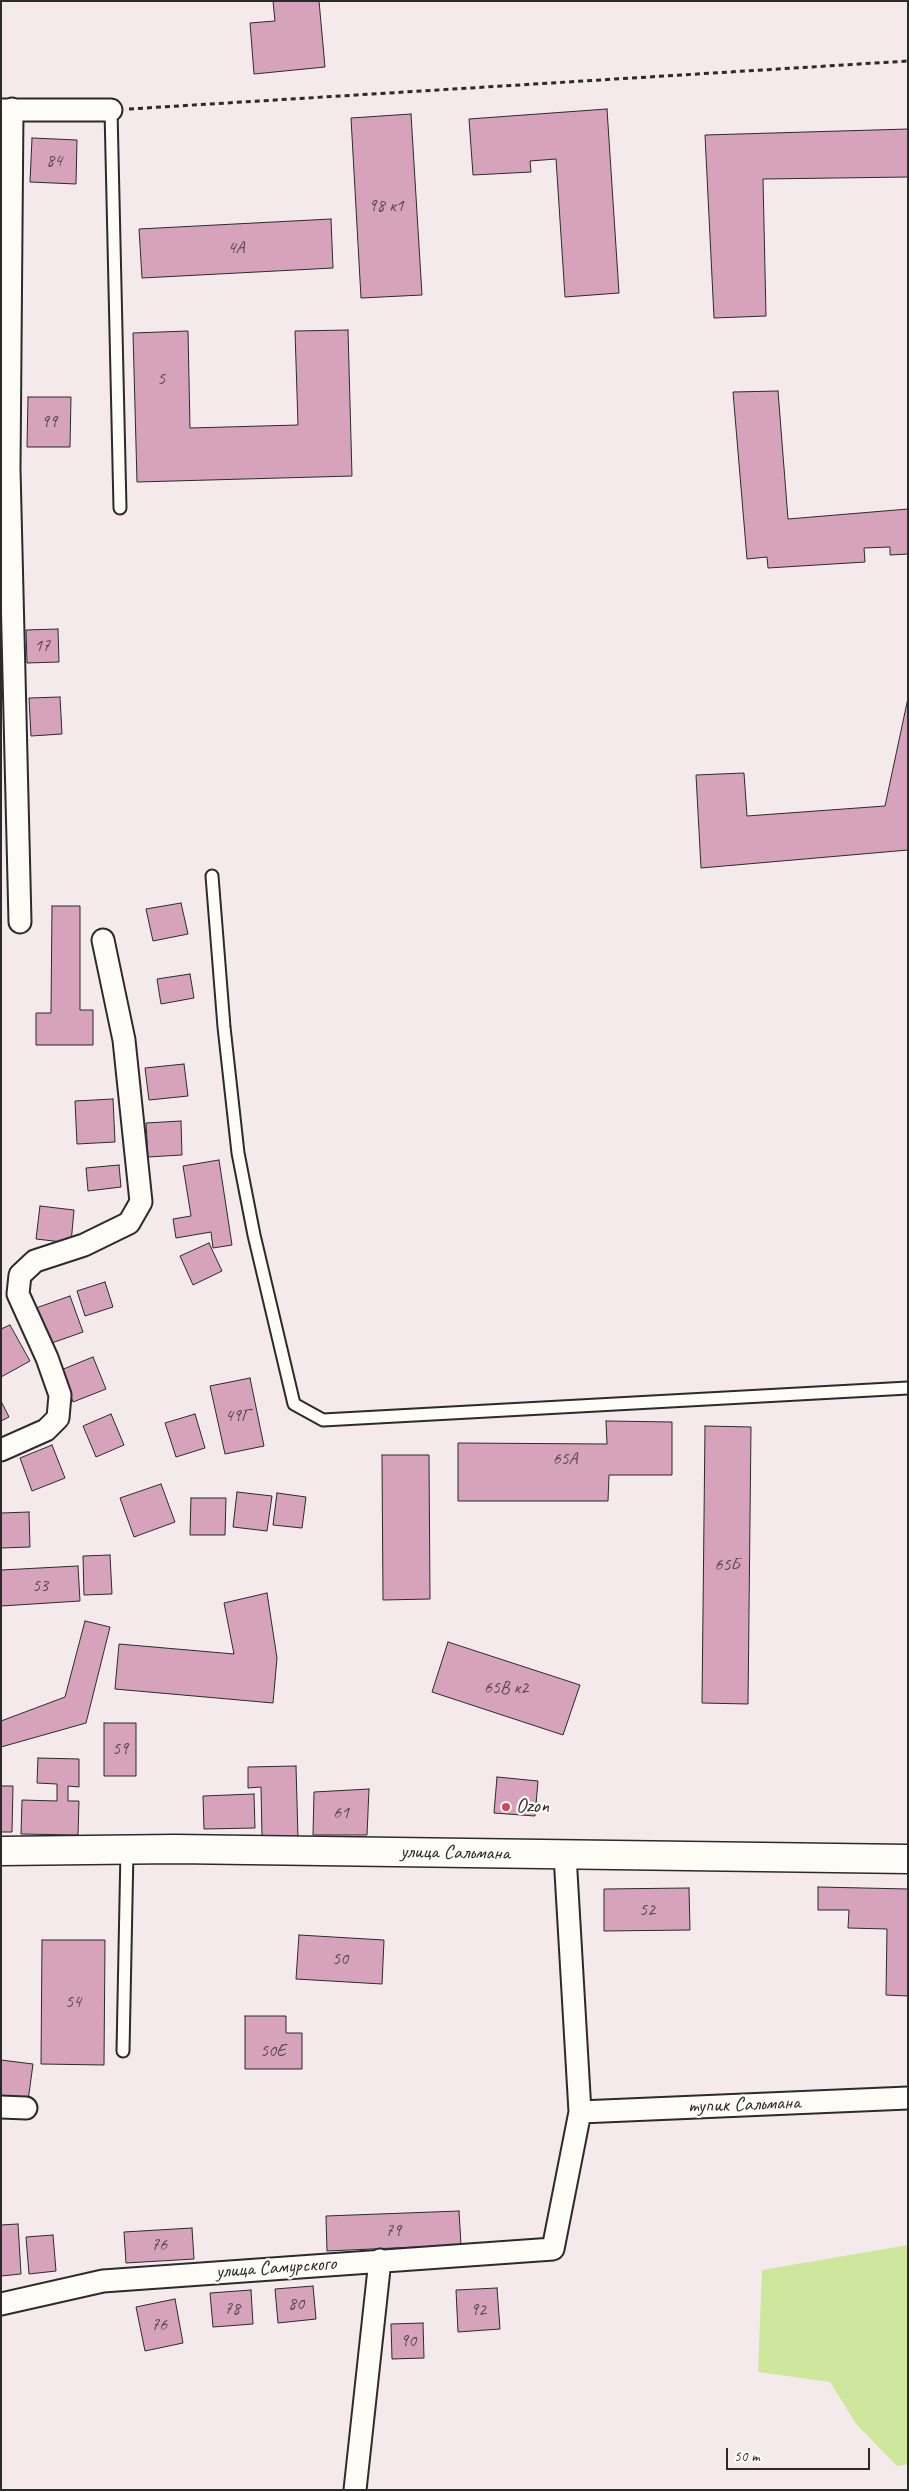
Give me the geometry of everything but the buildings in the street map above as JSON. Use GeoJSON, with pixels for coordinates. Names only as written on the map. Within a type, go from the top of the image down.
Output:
{"type":"FeatureCollection","features":[{"type":"Feature","properties":{"kind":"main road","name":"улица Сальмана"},"geometry":{"type":"LineString","coordinates":[[1,1851],[127,1850],[908,1859]]}},
{"type":"Feature","properties":{"kind":"street"},"geometry":{"type":"LineString","coordinates":[[20,922],[5,469],[6,110],[111,110]]}},
{"type":"Feature","properties":{"kind":"street"},"geometry":{"type":"LineString","coordinates":[[1,1450],[46,1430],[58,1418],[60,1395],[47,1358],[18,1294],[20,1275],[35,1261],[84,1245],[129,1223],[141,1202],[124,1040],[104,940]]}},
{"type":"Feature","properties":{"kind":"street"},"geometry":{"type":"LineString","coordinates":[[565,1855],[580,2112]]}},
{"type":"Feature","properties":{"kind":"street","name":"тупик Сальмана"},"geometry":{"type":"LineString","coordinates":[[580,2112],[908,2098]]}},
{"type":"Feature","properties":{"kind":"street"},"geometry":{"type":"LineString","coordinates":[[1,2107],[26,2108]]}},
{"type":"Feature","properties":{"kind":"street","name":"улица Самурского"},"geometry":{"type":"LineString","coordinates":[[1,2304],[103,2281],[553,2249],[580,2112]]}},
{"type":"Feature","properties":{"kind":"street"},"geometry":{"type":"LineString","coordinates":[[354,2490],[380,2260]]}},
{"type":"Feature","properties":{"kind":"lane"},"geometry":{"type":"LineString","coordinates":[[111,110],[120,508]]}},
{"type":"Feature","properties":{"kind":"lane"},"geometry":{"type":"LineString","coordinates":[[212,876],[224,1028],[238,1153],[254,1235],[294,1404],[324,1420],[908,1388]]}},
{"type":"Feature","properties":{"kind":"lane"},"geometry":{"type":"LineString","coordinates":[[123,2051],[127,1850]]}},
{"type":"Feature","properties":{"kind":"path"},"geometry":{"type":"LineString","coordinates":[[111,110],[908,61]]}},
{"type":"Feature","properties":{"kind":"green space"},"geometry":{"type":"Polygon","coordinates":[[[908,2245],[908,2464],[897,2466],[856,2424],[830,2382],[758,2372],[762,2270],[908,2245]]]}},
{"type":"Feature","properties":{"kind":"place","name":"Ozon"},"geometry":{"type":"Point","coordinates":[506,1807]}}]}
